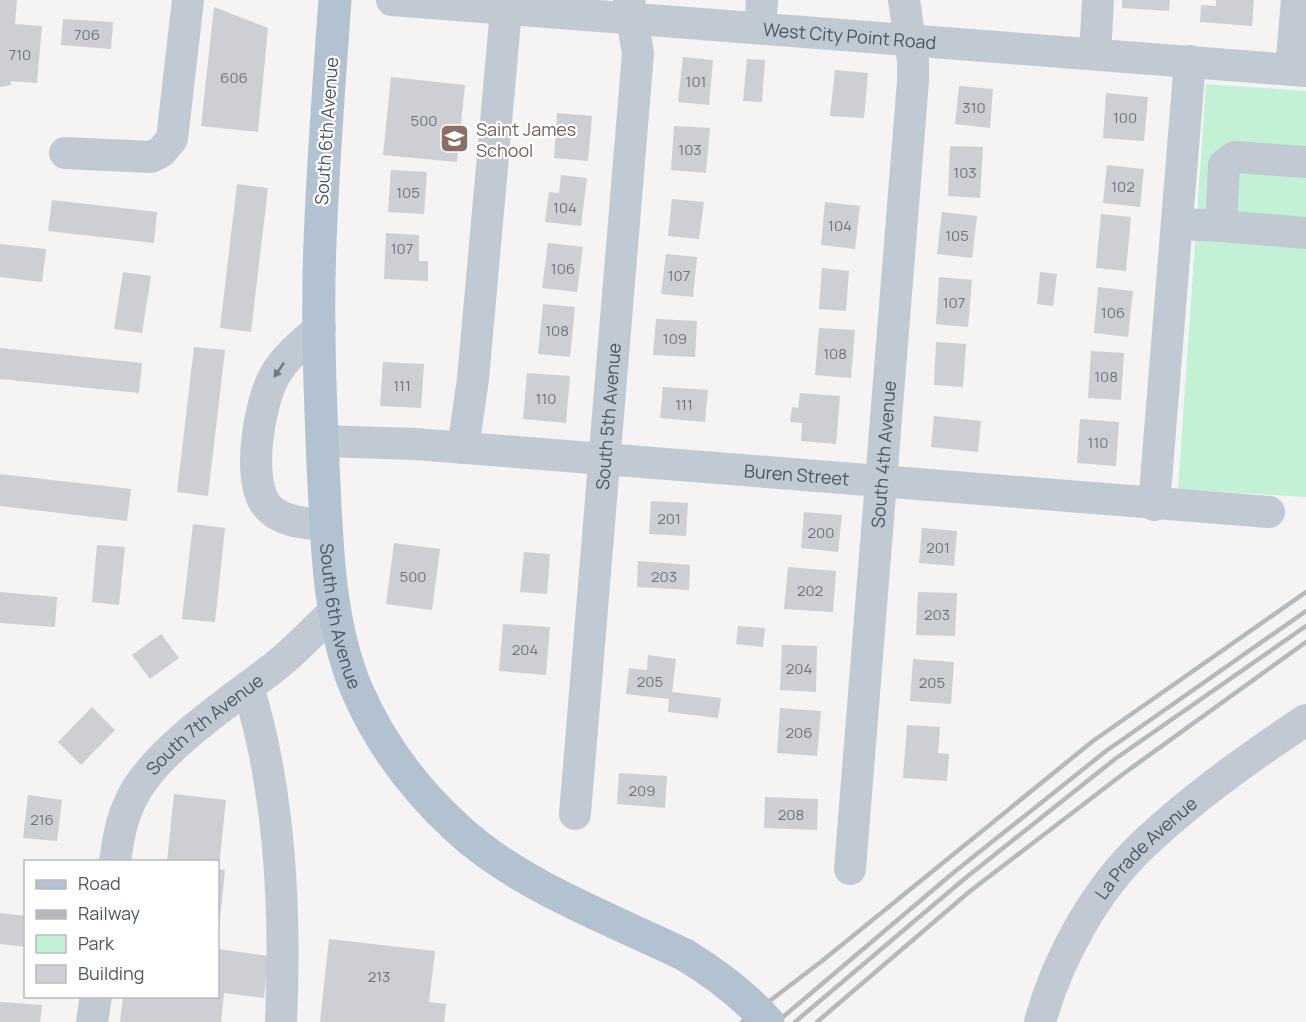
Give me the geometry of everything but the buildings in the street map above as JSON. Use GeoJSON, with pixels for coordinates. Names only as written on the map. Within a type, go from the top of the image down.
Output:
{"type":"FeatureCollection","features":[{"type":"Feature","properties":{"kind":"main road","name":"South 6th Avenue"},"geometry":{"type":"LineString","coordinates":[[335,0],[320,246],[322,441],[326,525],[334,612],[356,687],[376,729],[414,783],[459,831],[528,880],[685,955],[717,975],[752,1004],[768,1022]]}},
{"type":"Feature","properties":{"kind":"street"},"geometry":{"type":"LineString","coordinates":[[65,153],[151,157],[161,152],[172,139],[188,0]]}},
{"type":"Feature","properties":{"kind":"street","name":"West City Point Road"},"geometry":{"type":"LineString","coordinates":[[392,0],[506,10],[631,9],[761,14],[909,40],[1299,70]]}},
{"type":"Feature","properties":{"kind":"street","name":"South 4th Avenue"},"geometry":{"type":"LineString","coordinates":[[850,869],[913,81],[904,0]]}},
{"type":"Feature","properties":{"kind":"street"},"geometry":{"type":"LineString","coordinates":[[1095,54],[1098,0]]}},
{"type":"Feature","properties":{"kind":"street"},"geometry":{"type":"LineString","coordinates":[[1297,0],[1299,70]]}},
{"type":"Feature","properties":{"kind":"street","name":"South 5th Avenue"},"geometry":{"type":"LineString","coordinates":[[575,814],[638,52],[631,9]]}},
{"type":"Feature","properties":{"kind":"street"},"geometry":{"type":"LineString","coordinates":[[463,448],[473,379],[506,10]]}},
{"type":"Feature","properties":{"kind":"street"},"geometry":{"type":"LineString","coordinates":[[1154,505],[1190,62]]}},
{"type":"Feature","properties":{"kind":"street"},"geometry":{"type":"LineString","coordinates":[[1221,225],[1224,165],[1235,157],[1306,162]]}},
{"type":"Feature","properties":{"kind":"street"},"geometry":{"type":"LineString","coordinates":[[1178,224],[1221,225],[1306,233]]}},
{"type":"Feature","properties":{"kind":"street"},"geometry":{"type":"LineString","coordinates":[[320,328],[288,357],[269,390],[261,417],[257,485],[270,508],[281,516],[294,521],[326,525]]}},
{"type":"Feature","properties":{"kind":"street","name":"Buren Street"},"geometry":{"type":"LineString","coordinates":[[322,441],[463,448],[1154,505],[1269,512]]}},
{"type":"Feature","properties":{"kind":"street","name":"South 7th Avenue"},"geometry":{"type":"LineString","coordinates":[[115,860],[119,830],[131,799],[146,776],[182,740],[280,663],[334,612]]}},
{"type":"Feature","properties":{"kind":"street"},"geometry":{"type":"LineString","coordinates":[[248,687],[261,731],[272,788],[283,937],[281,1022]]}},
{"type":"Feature","properties":{"kind":"street","name":"La Prade Avenue"},"geometry":{"type":"LineString","coordinates":[[1040,1022],[1061,965],[1084,921],[1112,880],[1145,843],[1228,776],[1306,720]]}},
{"type":"Feature","properties":{"kind":"street"},"geometry":{"type":"LineString","coordinates":[[92,1022],[96,998]]}},
{"type":"Feature","properties":{"kind":"green space"},"geometry":{"type":"Polygon","coordinates":[[[1206,84],[1306,91],[1306,497],[1178,489],[1206,84]]]}},
{"type":"Feature","properties":{"kind":"railway"},"geometry":{"type":"LineString","coordinates":[[742,1022],[822,961],[1093,741],[1306,592]]}},
{"type":"Feature","properties":{"kind":"railway"},"geometry":{"type":"LineString","coordinates":[[777,1022],[953,873],[1106,751],[1306,611]]}},
{"type":"Feature","properties":{"kind":"railway"},"geometry":{"type":"LineString","coordinates":[[795,1022],[963,880],[1115,759],[1306,626]]}},
{"type":"Feature","properties":{"kind":"railway"},"geometry":{"type":"LineString","coordinates":[[817,1022],[969,892],[1123,774],[1306,642]]}},
{"type":"Feature","properties":{"kind":"place","name":"Saint James School"},"geometry":{"type":"Point","coordinates":[455,139]}}]}
